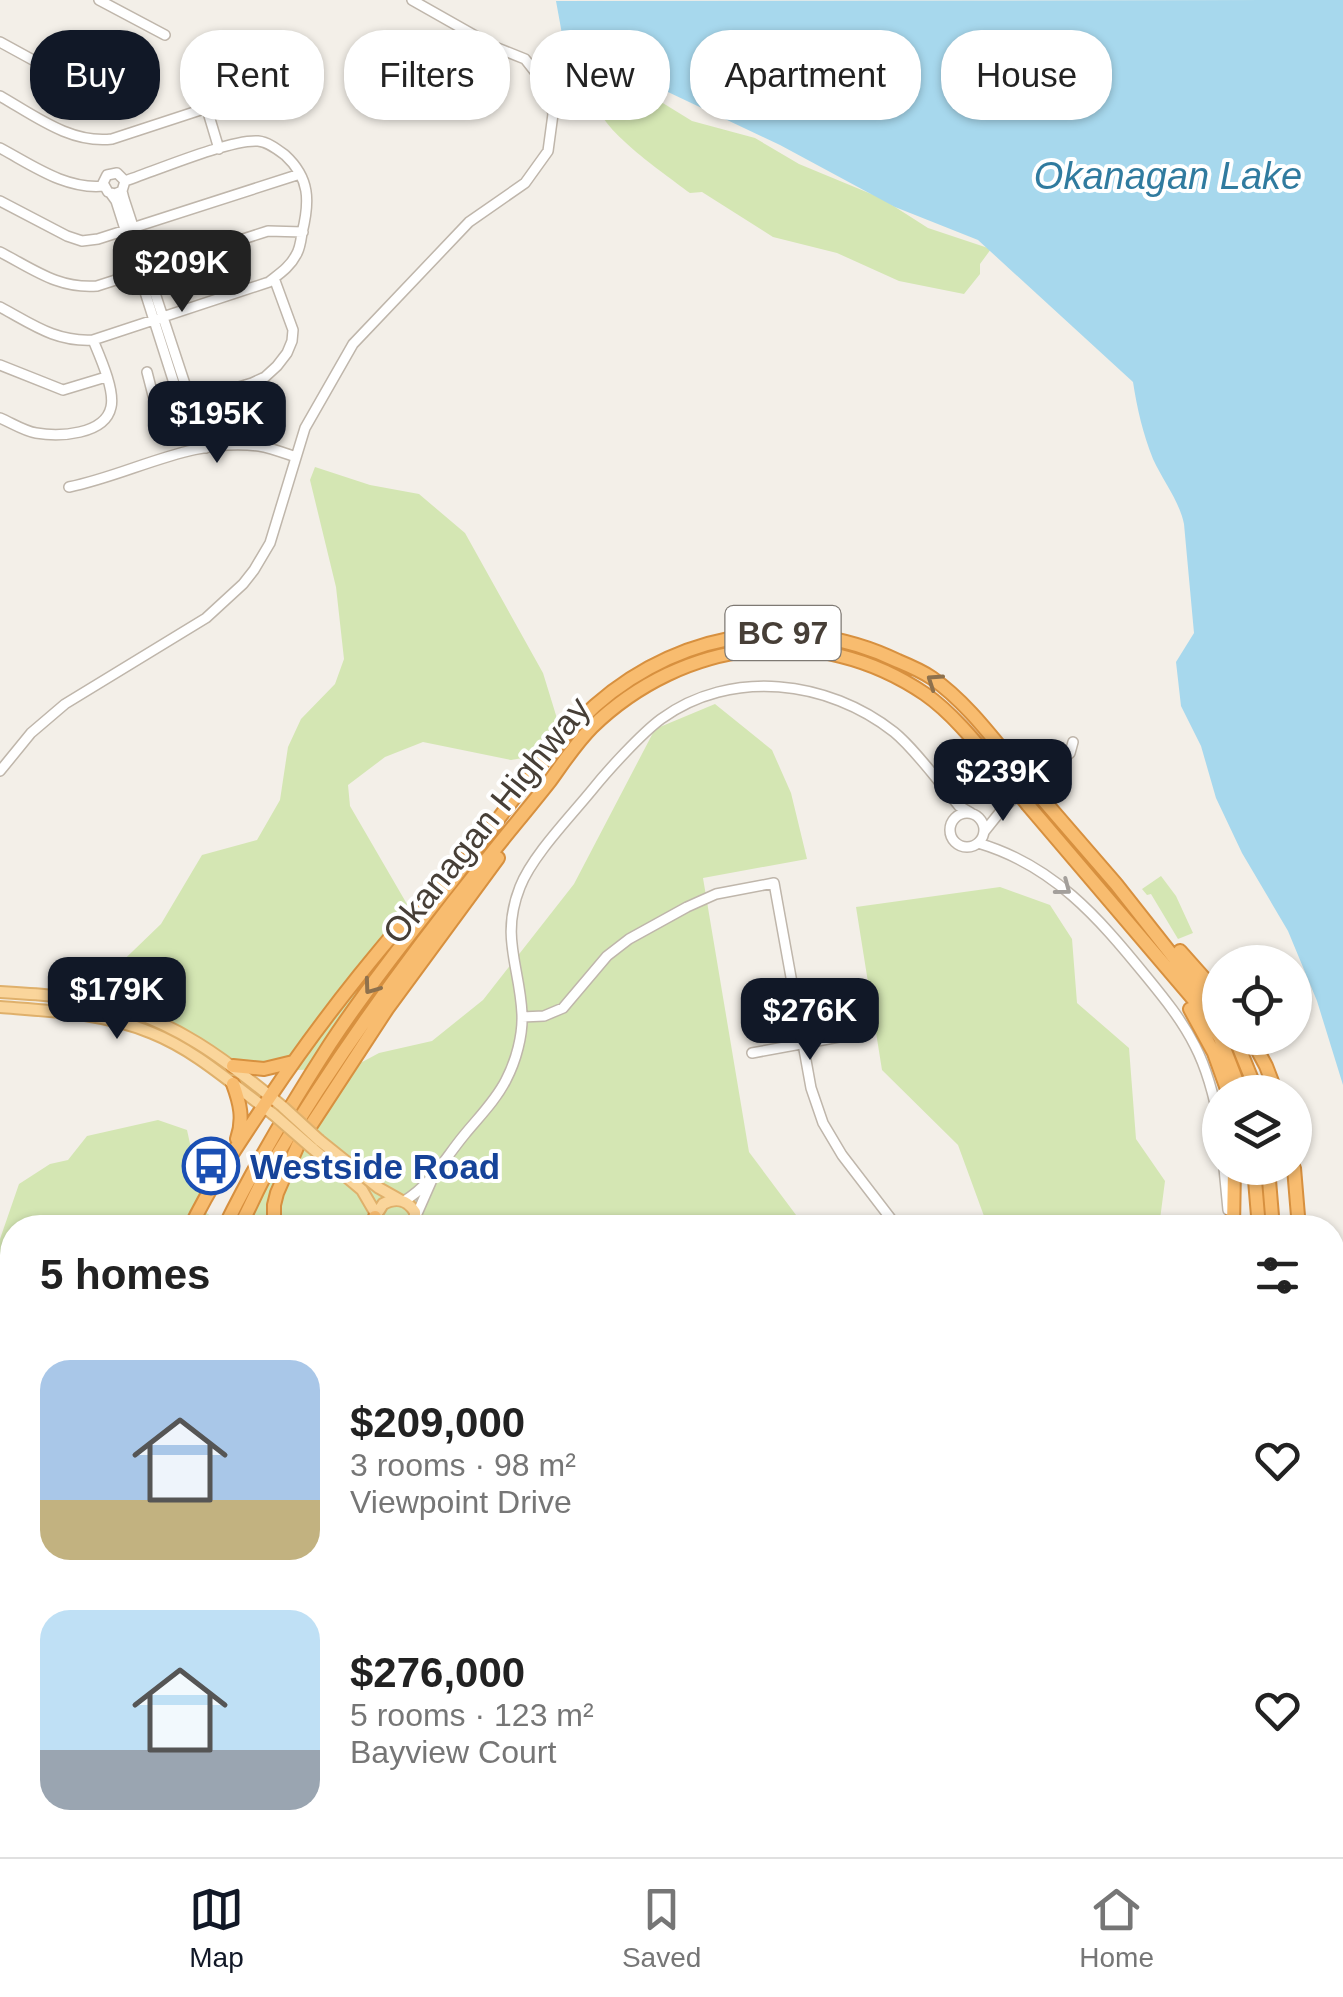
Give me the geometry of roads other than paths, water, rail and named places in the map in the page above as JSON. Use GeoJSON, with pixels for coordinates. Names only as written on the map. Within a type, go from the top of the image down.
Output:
{"type":"FeatureCollection","features":[{"type":"Feature","properties":{"kind":"highway","name":"Okanagan Highway"},"geometry":{"type":"LineString","coordinates":[[231,1215],[330,1043],[537,770],[580,720],[613,692],[660,662],[704,644],[751,634],[836,639],[876,650],[930,676],[966,708],[1019,782],[1202,995]]}},
{"type":"Feature","properties":{"kind":"highway","name":"Okanagan Highway"},"geometry":{"type":"LineString","coordinates":[[245,1215],[268,1171],[357,1032],[449,907],[590,728],[654,681],[716,656],[771,647],[834,654],[902,680],[940,706],[1019,782]]}},
{"type":"Feature","properties":{"kind":"highway"},"geometry":{"type":"LineString","coordinates":[[233,1150],[272,1106],[293,1062],[391,934],[537,770]]}},
{"type":"Feature","properties":{"kind":"highway"},"geometry":{"type":"LineString","coordinates":[[274,1215],[277,1193],[298,1144],[387,1009],[473,895],[550,780]]}},
{"type":"Feature","properties":{"kind":"highway","name":"Okanagan Highway"},"geometry":{"type":"LineString","coordinates":[[1109,887],[1210,1023],[1235,1075]]}},
{"type":"Feature","properties":{"kind":"highway"},"geometry":{"type":"LineString","coordinates":[[1109,887],[1172,942],[1202,976]]}},
{"type":"Feature","properties":{"kind":"highway"},"geometry":{"type":"LineString","coordinates":[[1109,887],[1198,1020],[1222,1075]]}},
{"type":"Feature","properties":{"kind":"highway"},"geometry":{"type":"LineString","coordinates":[[233,1066],[264,1069],[293,1062]]}},
{"type":"Feature","properties":{"kind":"highway"},"geometry":{"type":"LineString","coordinates":[[197,1215],[233,1150],[242,1119],[233,1084]]}},
{"type":"Feature","properties":{"kind":"highway"},"geometry":{"type":"LineString","coordinates":[[1232,1215],[1233,1185]]}},
{"type":"Feature","properties":{"kind":"highway"},"geometry":{"type":"LineString","coordinates":[[1255,1185],[1258,1215]]}},
{"type":"Feature","properties":{"kind":"highway"},"geometry":{"type":"LineString","coordinates":[[1269,1185],[1272,1215]]}},
{"type":"Feature","properties":{"kind":"highway"},"geometry":{"type":"LineString","coordinates":[[1295,1185],[1298,1215]]}},
{"type":"Feature","properties":{"kind":"main road"},"geometry":{"type":"LineString","coordinates":[[0,992],[72,997],[140,1014],[184,1034],[233,1066],[315,1144],[362,1190],[371,1215]]}},
{"type":"Feature","properties":{"kind":"main road"},"geometry":{"type":"LineString","coordinates":[[0,1007],[71,1013],[127,1024],[164,1038],[272,1106]]}},
{"type":"Feature","properties":{"kind":"main road"},"geometry":{"type":"LineString","coordinates":[[315,1144],[412,1207],[413,1215]]}},
{"type":"Feature","properties":{"kind":"main road"},"geometry":{"type":"LineString","coordinates":[[378,1215],[389,1200],[403,1201]]}},
{"type":"Feature","properties":{"kind":"street"},"geometry":{"type":"LineString","coordinates":[[99,0],[165,35]]}},
{"type":"Feature","properties":{"kind":"street"},"geometry":{"type":"LineString","coordinates":[[0,771],[21,744],[65,704],[206,618],[234,593],[270,543],[305,428],[353,344],[469,222],[526,183],[548,151],[553,114],[546,88],[525,58],[495,47],[412,0]]}},
{"type":"Feature","properties":{"kind":"street"},"geometry":{"type":"LineString","coordinates":[[0,42],[30,59]]}},
{"type":"Feature","properties":{"kind":"street"},"geometry":{"type":"LineString","coordinates":[[0,96],[84,139],[112,139],[180,118]]}},
{"type":"Feature","properties":{"kind":"street"},"geometry":{"type":"LineString","coordinates":[[210,120],[219,149]]}},
{"type":"Feature","properties":{"kind":"street"},"geometry":{"type":"LineString","coordinates":[[0,148],[85,188],[116,188],[219,149],[263,141],[296,165],[305,184],[308,204],[298,254],[286,270],[269,282],[93,340],[56,337],[0,307]]}},
{"type":"Feature","properties":{"kind":"street"},"geometry":{"type":"LineString","coordinates":[[0,201],[67,236],[98,239],[300,174]]}},
{"type":"Feature","properties":{"kind":"street"},"geometry":{"type":"LineString","coordinates":[[116,188],[200,448]]}},
{"type":"Feature","properties":{"kind":"street"},"geometry":{"type":"LineString","coordinates":[[0,252],[60,284],[77,288],[97,286],[268,231],[302,232]]}},
{"type":"Feature","properties":{"kind":"street"},"geometry":{"type":"LineString","coordinates":[[147,372],[158,411],[165,415],[265,377],[287,353],[293,330],[274,278]]}},
{"type":"Feature","properties":{"kind":"street"},"geometry":{"type":"LineString","coordinates":[[0,418],[40,434],[89,430],[107,418],[112,394],[93,340]]}},
{"type":"Feature","properties":{"kind":"street"},"geometry":{"type":"LineString","coordinates":[[0,365],[62,390],[106,377]]}},
{"type":"Feature","properties":{"kind":"street"},"geometry":{"type":"LineString","coordinates":[[69,487],[200,448],[262,446],[296,457]]}},
{"type":"Feature","properties":{"kind":"street"},"geometry":{"type":"LineString","coordinates":[[403,1201],[434,1175],[507,1080],[522,1017],[510,936],[520,886],[601,779],[658,721],[685,705],[726,690],[776,685],[816,692],[867,714],[897,734],[959,806],[981,820],[984,832]]}},
{"type":"Feature","properties":{"kind":"street"},"geometry":{"type":"LineString","coordinates":[[940,784],[952,819],[949,832],[957,844],[972,846],[1004,807],[1070,753],[1074,742]]}},
{"type":"Feature","properties":{"kind":"street"},"geometry":{"type":"LineString","coordinates":[[952,819],[958,814],[1004,807]]}},
{"type":"Feature","properties":{"kind":"street"},"geometry":{"type":"LineString","coordinates":[[978,843],[1012,854],[1054,880],[1097,917],[1179,1018],[1207,1075]]}},
{"type":"Feature","properties":{"kind":"street"},"geometry":{"type":"LineString","coordinates":[[522,1017],[544,1016],[563,1008],[607,956],[672,915],[716,894],[774,884],[811,1088],[823,1123],[888,1215]]}},
{"type":"Feature","properties":{"kind":"street"},"geometry":{"type":"LineString","coordinates":[[752,1053],[860,1034]]}},
{"type":"Feature","properties":{"kind":"street"},"geometry":{"type":"LineString","coordinates":[[418,1215],[434,1175]]}},
{"type":"Feature","properties":{"kind":"street"},"geometry":{"type":"LineString","coordinates":[[1226,1185],[1229,1215]]}},
{"type":"Feature","properties":{"kind":"water","name":"Okanagan Lake"},"geometry":{"type":"Polygon","coordinates":[[[1343,0],[1343,1085],[1312,989],[1312,945],[1294,945],[1242,853],[1216,798],[1201,746],[1181,706],[1176,662],[1194,633],[1184,524],[1149,450],[1133,382],[978,240],[895,207],[727,120],[921,120],[921,30],[690,30],[690,102],[670,93],[670,30],[561,30],[556,1],[1343,0]]]}},
{"type":"Feature","properties":{"kind":"place","name":"Westside Road"},"geometry":{"type":"Point","coordinates":[211,1166]}}]}
